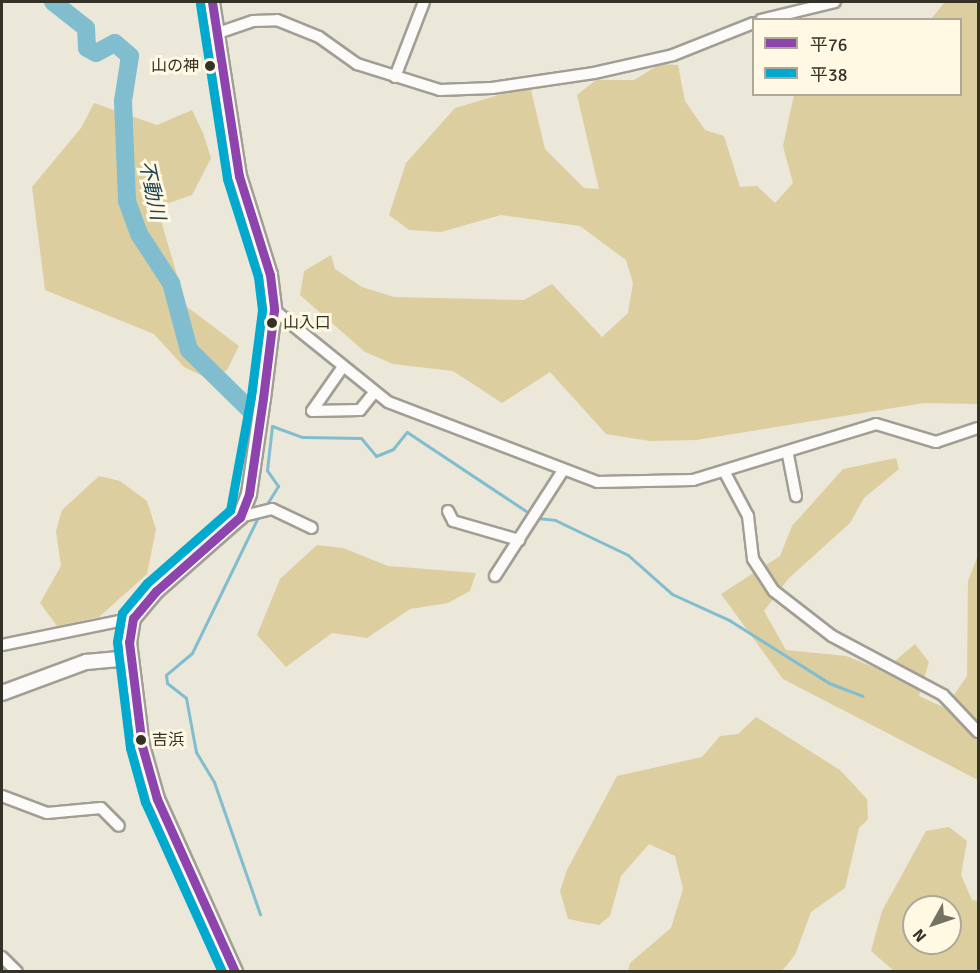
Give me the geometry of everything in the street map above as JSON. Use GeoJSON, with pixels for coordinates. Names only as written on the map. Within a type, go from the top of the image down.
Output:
{"type":"FeatureCollection","features":[{"type":"Feature","properties":{"kind":"street"},"geometry":{"type":"LineString","coordinates":[[212,2],[232,146],[270,275],[274,310],[249,494],[240,517],[156,591],[134,618],[130,658],[142,746],[157,799],[235,972]]}},
{"type":"Feature","properties":{"kind":"street"},"geometry":{"type":"LineString","coordinates":[[395,77],[424,2]]}},
{"type":"Feature","properties":{"kind":"street"},"geometry":{"type":"LineString","coordinates":[[769,18],[835,2]]}},
{"type":"Feature","properties":{"kind":"street"},"geometry":{"type":"LineString","coordinates":[[218,33],[253,21],[277,20],[299,27],[357,64],[440,90],[492,88],[673,55],[752,23]]}},
{"type":"Feature","properties":{"kind":"street"},"geometry":{"type":"LineString","coordinates":[[274,310],[373,393],[562,472],[597,482],[677,482],[724,471],[761,456],[788,455],[876,424],[936,442],[978,428]]}},
{"type":"Feature","properties":{"kind":"street"},"geometry":{"type":"LineString","coordinates":[[342,368],[312,411],[360,410],[373,393]]}},
{"type":"Feature","properties":{"kind":"street"},"geometry":{"type":"LineString","coordinates":[[788,455],[796,496]]}},
{"type":"Feature","properties":{"kind":"street"},"geometry":{"type":"LineString","coordinates":[[724,471],[748,516],[753,559],[774,591],[832,636],[943,695],[978,732]]}},
{"type":"Feature","properties":{"kind":"street"},"geometry":{"type":"LineString","coordinates":[[495,576],[519,540],[531,513],[552,496],[562,472]]}},
{"type":"Feature","properties":{"kind":"street"},"geometry":{"type":"LineString","coordinates":[[240,517],[272,509],[312,528]]}},
{"type":"Feature","properties":{"kind":"street"},"geometry":{"type":"LineString","coordinates":[[448,511],[453,521],[519,540]]}},
{"type":"Feature","properties":{"kind":"street"},"geometry":{"type":"LineString","coordinates":[[2,645],[134,618]]}},
{"type":"Feature","properties":{"kind":"street"},"geometry":{"type":"LineString","coordinates":[[2,693],[86,662],[130,658]]}},
{"type":"Feature","properties":{"kind":"street"},"geometry":{"type":"LineString","coordinates":[[2,796],[47,813],[101,808],[119,826]]}},
{"type":"Feature","properties":{"kind":"street"},"geometry":{"type":"LineString","coordinates":[[2,957],[17,972]]}},
{"type":"Feature","properties":{"kind":"shaded area"},"geometry":{"type":"Polygon","coordinates":[[[945,2],[978,2],[978,404],[924,403],[696,440],[650,441],[606,434],[550,372],[502,403],[453,371],[393,364],[365,352],[300,295],[304,271],[331,255],[335,269],[362,287],[394,297],[524,300],[552,284],[602,337],[628,313],[633,283],[626,260],[580,226],[501,215],[441,232],[409,230],[389,215],[406,163],[455,108],[530,86],[545,149],[584,188],[599,189],[577,95],[596,80],[634,80],[660,64],[678,65],[685,101],[705,130],[724,136],[740,187],[757,186],[775,203],[793,183],[783,146],[794,96],[962,96],[962,18],[932,18],[945,2]]]}},
{"type":"Feature","properties":{"kind":"shaded area"},"geometry":{"type":"Polygon","coordinates":[[[94,103],[157,125],[192,110],[203,133],[211,158],[192,195],[157,207],[186,306],[239,346],[227,370],[209,379],[184,367],[154,334],[45,290],[32,187],[81,128],[94,103]]]}},
{"type":"Feature","properties":{"kind":"shaded area"},"geometry":{"type":"Polygon","coordinates":[[[896,458],[899,469],[864,498],[850,523],[789,578],[764,611],[786,650],[846,656],[883,671],[915,644],[929,662],[919,696],[945,708],[967,676],[968,581],[978,555],[978,780],[783,679],[721,594],[780,556],[792,526],[843,469],[896,458]]]}},
{"type":"Feature","properties":{"kind":"shaded area"},"geometry":{"type":"Polygon","coordinates":[[[99,476],[120,481],[147,501],[156,529],[147,574],[99,617],[57,626],[40,603],[61,566],[56,531],[62,510],[99,476]]]}},
{"type":"Feature","properties":{"kind":"shaded area"},"geometry":{"type":"Polygon","coordinates":[[[317,545],[343,548],[388,566],[476,573],[470,591],[448,603],[410,609],[367,638],[332,633],[286,667],[257,635],[280,579],[317,545]]]}},
{"type":"Feature","properties":{"kind":"shaded area"},"geometry":{"type":"Polygon","coordinates":[[[756,717],[840,770],[867,799],[868,819],[859,828],[845,888],[811,912],[795,955],[782,971],[628,971],[630,963],[671,928],[683,889],[675,856],[649,844],[621,876],[610,916],[599,925],[568,919],[560,891],[567,870],[617,776],[702,757],[720,736],[738,734],[756,717]]]}},
{"type":"Feature","properties":{"kind":"shaded area"},"geometry":{"type":"Polygon","coordinates":[[[949,827],[967,841],[961,875],[972,900],[978,901],[978,971],[894,971],[871,951],[882,911],[926,831],[949,827]]]}},
{"type":"Feature","properties":{"kind":"waterway","name":"不動川"},"geometry":{"type":"LineString","coordinates":[[53,2],[86,28],[87,48],[96,53],[115,43],[130,56],[123,101],[127,201],[139,234],[171,283],[189,350],[251,411]]}},
{"type":"Feature","properties":{"kind":"waterway"},"geometry":{"type":"LineString","coordinates":[[265,507],[278,486],[267,470],[272,426],[303,437],[361,438],[376,456],[393,449],[407,432],[532,515]]}},
{"type":"Feature","properties":{"kind":"waterway"},"geometry":{"type":"LineString","coordinates":[[259,515],[192,653],[166,675],[167,683],[186,698],[196,752],[214,782],[260,914]]}},
{"type":"Feature","properties":{"kind":"waterway"},"geometry":{"type":"LineString","coordinates":[[537,518],[555,520],[628,555],[672,594],[729,620],[829,683],[863,696]]}},
{"type":"Feature","properties":{"kind":"transit line","name":"平76"},"geometry":{"type":"LineString","coordinates":[[212,2],[239,176],[270,275],[274,310],[263,398],[249,494],[240,517],[156,591],[133,618],[129,642],[142,746],[157,799],[235,972]]}},
{"type":"Feature","properties":{"kind":"transit line","name":"平38"},"geometry":{"type":"LineString","coordinates":[[200,4],[227,179],[258,277],[262,310],[251,396],[230,510],[147,583],[122,613],[117,642],[130,748],[145,802],[222,972]]}},
{"type":"Feature","properties":{"kind":"place","name":"山の神"},"geometry":{"type":"Point","coordinates":[210,66]}},
{"type":"Feature","properties":{"kind":"place","name":"山入口"},"geometry":{"type":"Point","coordinates":[272,323]}},
{"type":"Feature","properties":{"kind":"place","name":"吉浜"},"geometry":{"type":"Point","coordinates":[141,740]}}]}
